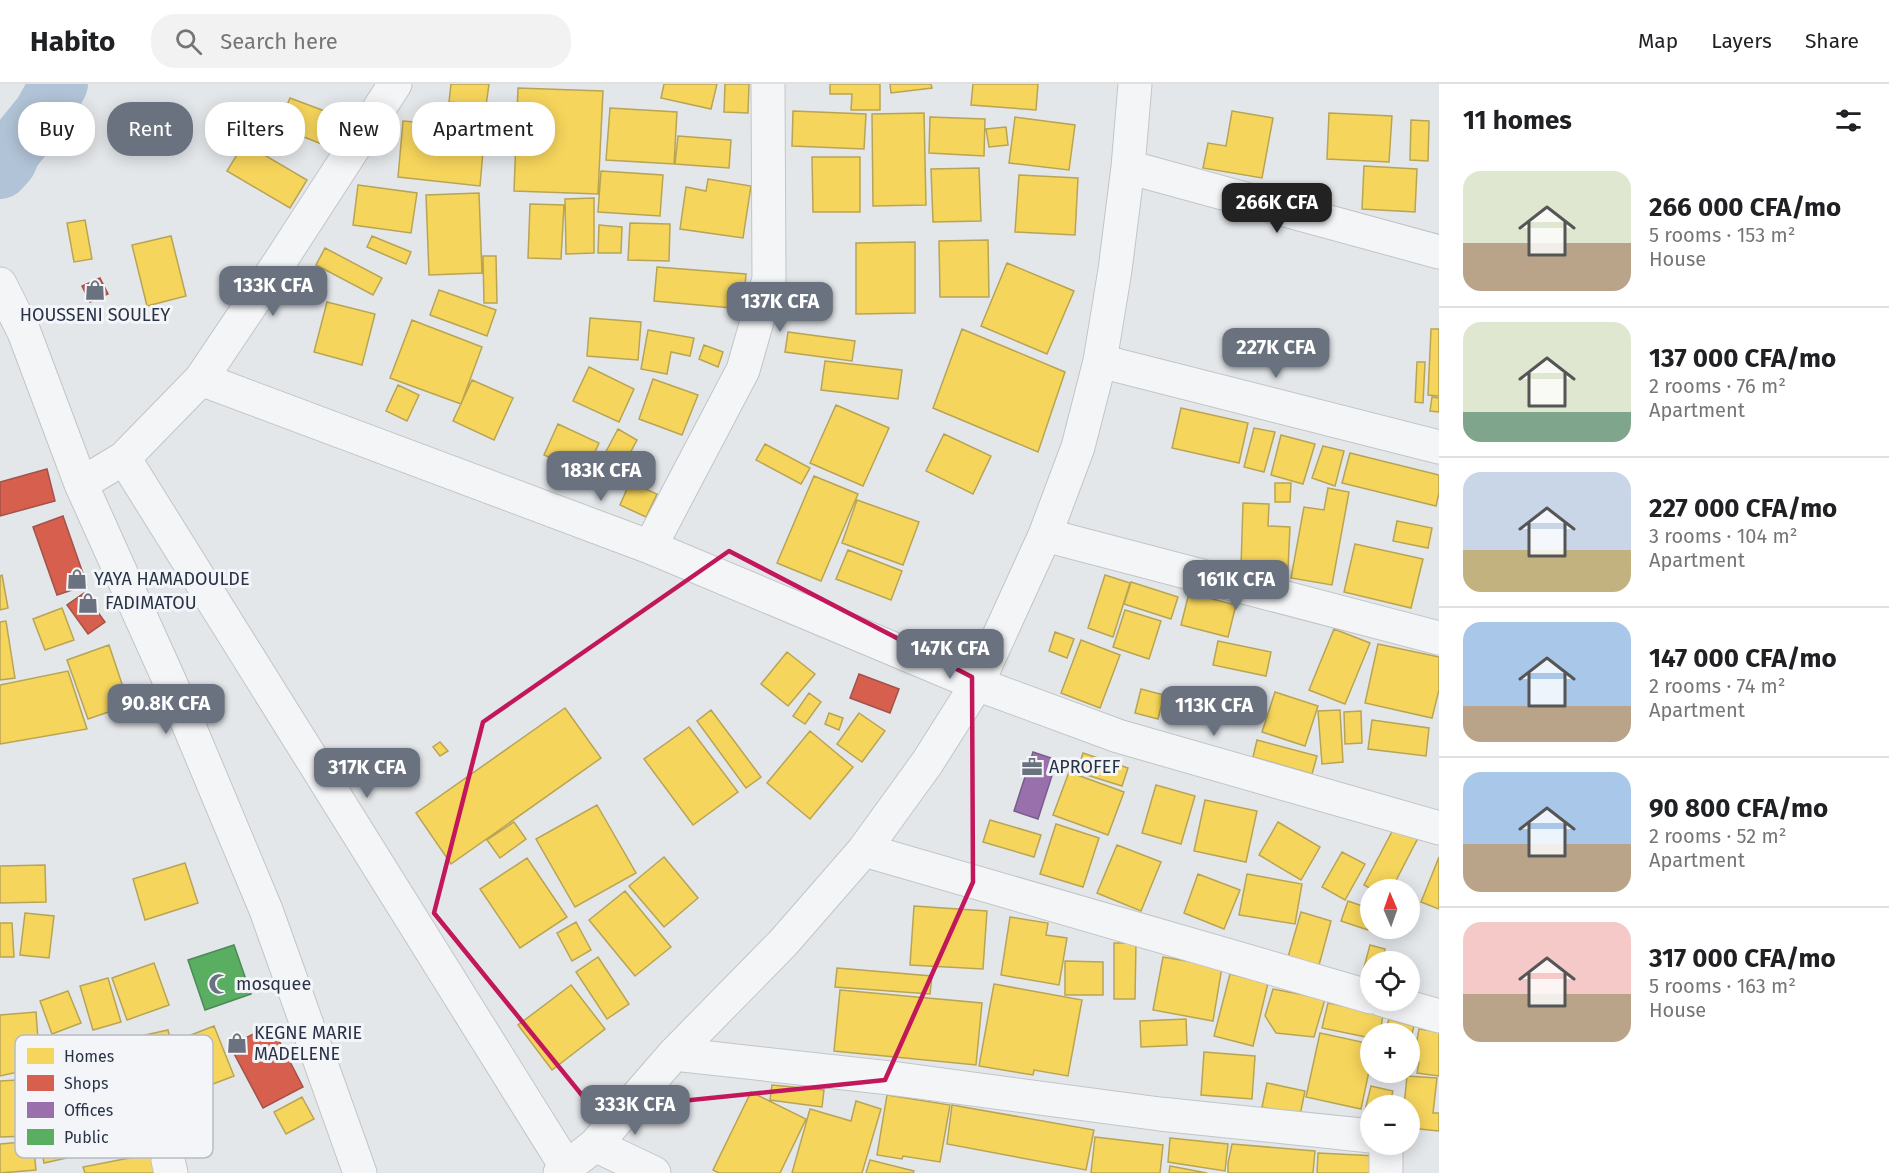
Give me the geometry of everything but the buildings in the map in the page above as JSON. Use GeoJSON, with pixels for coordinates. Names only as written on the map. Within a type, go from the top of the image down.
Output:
{"type":"FeatureCollection","features":[{"type":"Feature","properties":{"kind":"street"},"geometry":{"type":"LineString","coordinates":[[81,484],[124,458],[201,379],[395,84]]}},
{"type":"Feature","properties":{"kind":"street"},"geometry":{"type":"LineString","coordinates":[[650,547],[743,370],[769,279],[768,84]]}},
{"type":"Feature","properties":{"kind":"street"},"geometry":{"type":"LineString","coordinates":[[124,458],[563,1170],[595,1145],[674,1054],[783,944],[864,850],[927,763],[977,684],[1045,535],[1078,447],[1100,361],[1115,270],[1128,167],[1135,84]]}},
{"type":"Feature","properties":{"kind":"street"},"geometry":{"type":"LineString","coordinates":[[1128,167],[1439,252]]}},
{"type":"Feature","properties":{"kind":"street"},"geometry":{"type":"LineString","coordinates":[[0,284],[24,332],[81,484],[179,702],[266,910],[360,1173]]}},
{"type":"Feature","properties":{"kind":"street"},"geometry":{"type":"LineString","coordinates":[[1100,361],[1439,447]]}},
{"type":"Feature","properties":{"kind":"street"},"geometry":{"type":"LineString","coordinates":[[201,379],[650,547],[977,684],[1118,736],[1439,828]]}},
{"type":"Feature","properties":{"kind":"street"},"geometry":{"type":"LineString","coordinates":[[1045,535],[1439,638]]}},
{"type":"Feature","properties":{"kind":"street"},"geometry":{"type":"LineString","coordinates":[[864,850],[1360,994]]}},
{"type":"Feature","properties":{"kind":"street"},"geometry":{"type":"LineString","coordinates":[[1420,1011],[1439,1016]]}},
{"type":"Feature","properties":{"kind":"street"},"geometry":{"type":"LineString","coordinates":[[674,1054],[890,1078],[1160,1114],[1360,1135]]}},
{"type":"Feature","properties":{"kind":"street"},"geometry":{"type":"LineString","coordinates":[[595,1145],[654,1173]]}},
{"type":"Feature","properties":{"kind":"street"},"geometry":{"type":"LineString","coordinates":[[1386,1155],[1386,1173]]}},
{"type":"Feature","properties":{"kind":"highlighted area"},"geometry":{"type":"Polygon","coordinates":[[[729,551],[972,677],[973,882],[885,1080],[594,1110],[434,913],[483,722],[729,551]]]}},
{"type":"Feature","properties":{"kind":"waterway"},"geometry":{"type":"LineString","coordinates":[[0,170],[8,161],[12,151],[42,114],[59,84]]}},
{"type":"Feature","properties":{"kind":"place","name":"HOUSSENI SOULEY"},"geometry":{"type":"Point","coordinates":[95,290]}},
{"type":"Feature","properties":{"kind":"place","name":"YAYA HAMADOULDE"},"geometry":{"type":"Point","coordinates":[77,579]}},
{"type":"Feature","properties":{"kind":"place","name":"FADIMATOU"},"geometry":{"type":"Point","coordinates":[88,603]}},
{"type":"Feature","properties":{"kind":"place","name":"APROFEF"},"geometry":{"type":"Point","coordinates":[1032,767]}},
{"type":"Feature","properties":{"kind":"place","name":"mosquee"},"geometry":{"type":"Point","coordinates":[219,984]}},
{"type":"Feature","properties":{"kind":"place","name":"KEGNE MARIE MADELENE"},"geometry":{"type":"Point","coordinates":[237,1043]}}]}
